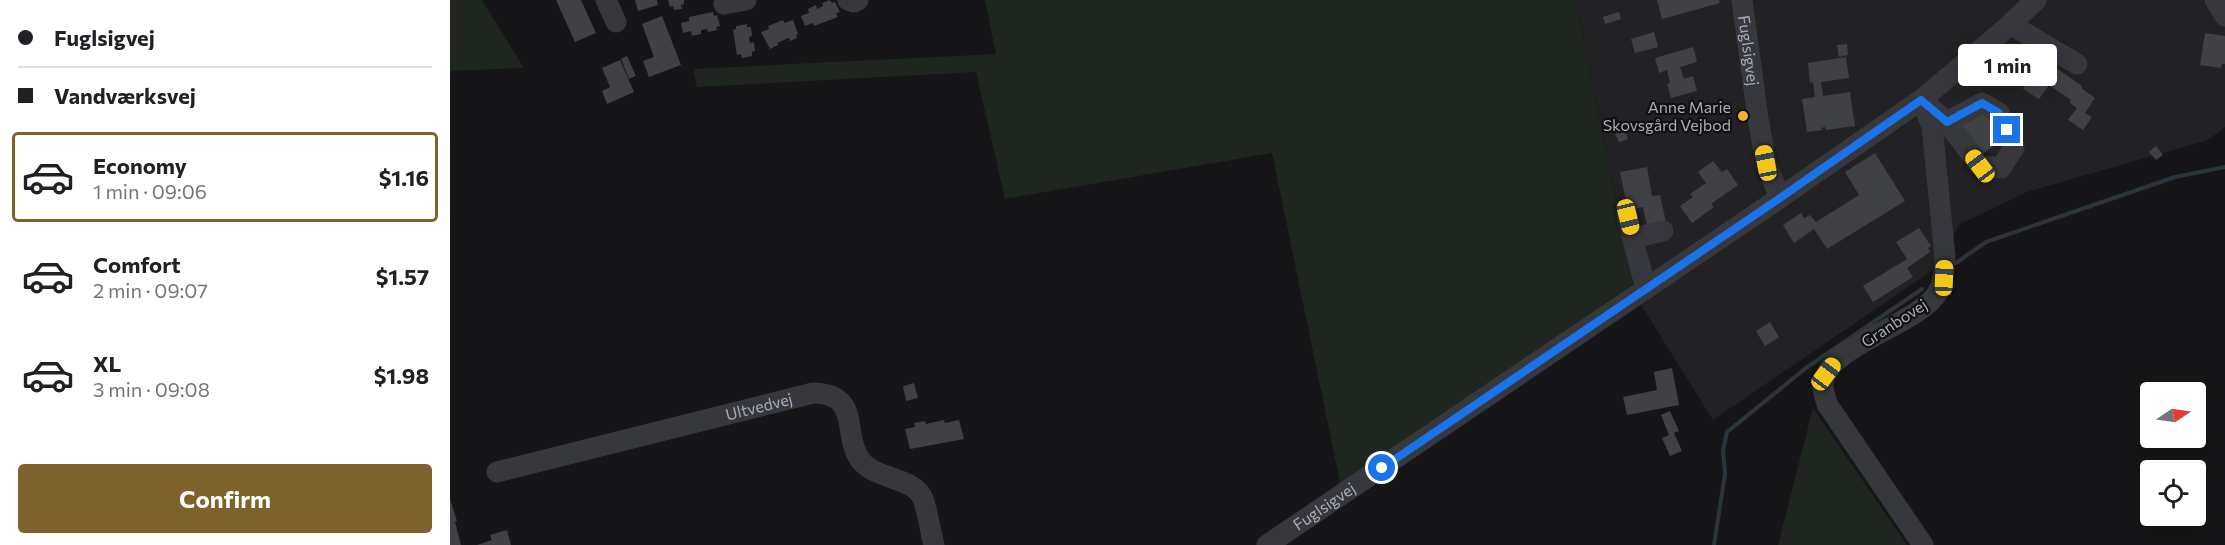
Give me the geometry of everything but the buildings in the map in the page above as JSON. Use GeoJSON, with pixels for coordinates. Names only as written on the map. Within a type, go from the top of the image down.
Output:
{"type":"FeatureCollection","features":[{"type":"Feature","properties":{"kind":"street"},"geometry":{"type":"LineString","coordinates":[[606,0],[616,22]]}},
{"type":"Feature","properties":{"kind":"street"},"geometry":{"type":"LineString","coordinates":[[848,0],[854,2],[858,0]]}},
{"type":"Feature","properties":{"kind":"street","name":"Fuglsigvej"},"geometry":{"type":"LineString","coordinates":[[1267,545],[1780,198],[1766,163],[1742,0]]}},
{"type":"Feature","properties":{"kind":"street"},"geometry":{"type":"LineString","coordinates":[[1780,198],[1921,100],[2036,0]]}},
{"type":"Feature","properties":{"kind":"street"},"geometry":{"type":"LineString","coordinates":[[2215,0],[2225,16]]}},
{"type":"Feature","properties":{"kind":"street"},"geometry":{"type":"LineString","coordinates":[[2012,23],[2077,64]]}},
{"type":"Feature","properties":{"kind":"street"},"geometry":{"type":"LineString","coordinates":[[1921,100],[1947,122]]}},
{"type":"Feature","properties":{"kind":"street","name":"Granbovej"},"geometry":{"type":"LineString","coordinates":[[1921,100],[1932,126],[1945,257],[1944,278],[1937,294],[1922,307],[1836,360],[1826,374],[1822,387],[1827,404],[1923,545]]}},
{"type":"Feature","properties":{"kind":"street"},"geometry":{"type":"LineString","coordinates":[[1628,217],[1646,289]]}},
{"type":"Feature","properties":{"kind":"street"},"geometry":{"type":"LineString","coordinates":[[1633,238],[1663,231]]}},
{"type":"Feature","properties":{"kind":"street","name":"Ultvedvej"},"geometry":{"type":"LineString","coordinates":[[496,472],[813,393],[829,393],[841,402],[848,416],[860,459],[872,471],[910,485],[922,497],[934,545]]}},
{"type":"Feature","properties":{"kind":"shaded area"},"geometry":{"type":"Polygon","coordinates":[[[450,0],[482,0],[524,68],[450,71],[450,0]]]}},
{"type":"Feature","properties":{"kind":"shaded area"},"geometry":{"type":"Polygon","coordinates":[[[985,0],[1576,0],[1633,284],[1341,487],[1272,153],[1005,199],[976,72],[697,87],[693,69],[996,54],[985,0]]]}},
{"type":"Feature","properties":{"kind":"shaded area"},"geometry":{"type":"Polygon","coordinates":[[[1576,0],[2225,0],[2225,127],[2208,140],[2027,192],[1960,224],[1936,268],[1713,420],[1643,308],[1633,284],[1576,0]]]}},
{"type":"Feature","properties":{"kind":"shaded area"},"geometry":{"type":"Polygon","coordinates":[[[1813,408],[1907,545],[1778,545],[1813,408]]]}},
{"type":"Feature","properties":{"kind":"waterway"},"geometry":{"type":"LineString","coordinates":[[1956,263],[1986,242],[2175,177],[2225,167]]}},
{"type":"Feature","properties":{"kind":"waterway"},"geometry":{"type":"LineString","coordinates":[[1714,545],[1725,474],[1723,450],[1727,432],[1806,368],[1922,289]]}},
{"type":"Feature","properties":{"kind":"place","name":"Anne Marie Skovsgård Vejbod"},"geometry":{"type":"Point","coordinates":[1743,116]}},
{"type":"Feature","properties":{"kind":"route"},"geometry":{"type":"LineString","coordinates":[[1382,468],[1921,100],[1947,122],[1982,103],[1999,113],[2007,130]]}}]}
